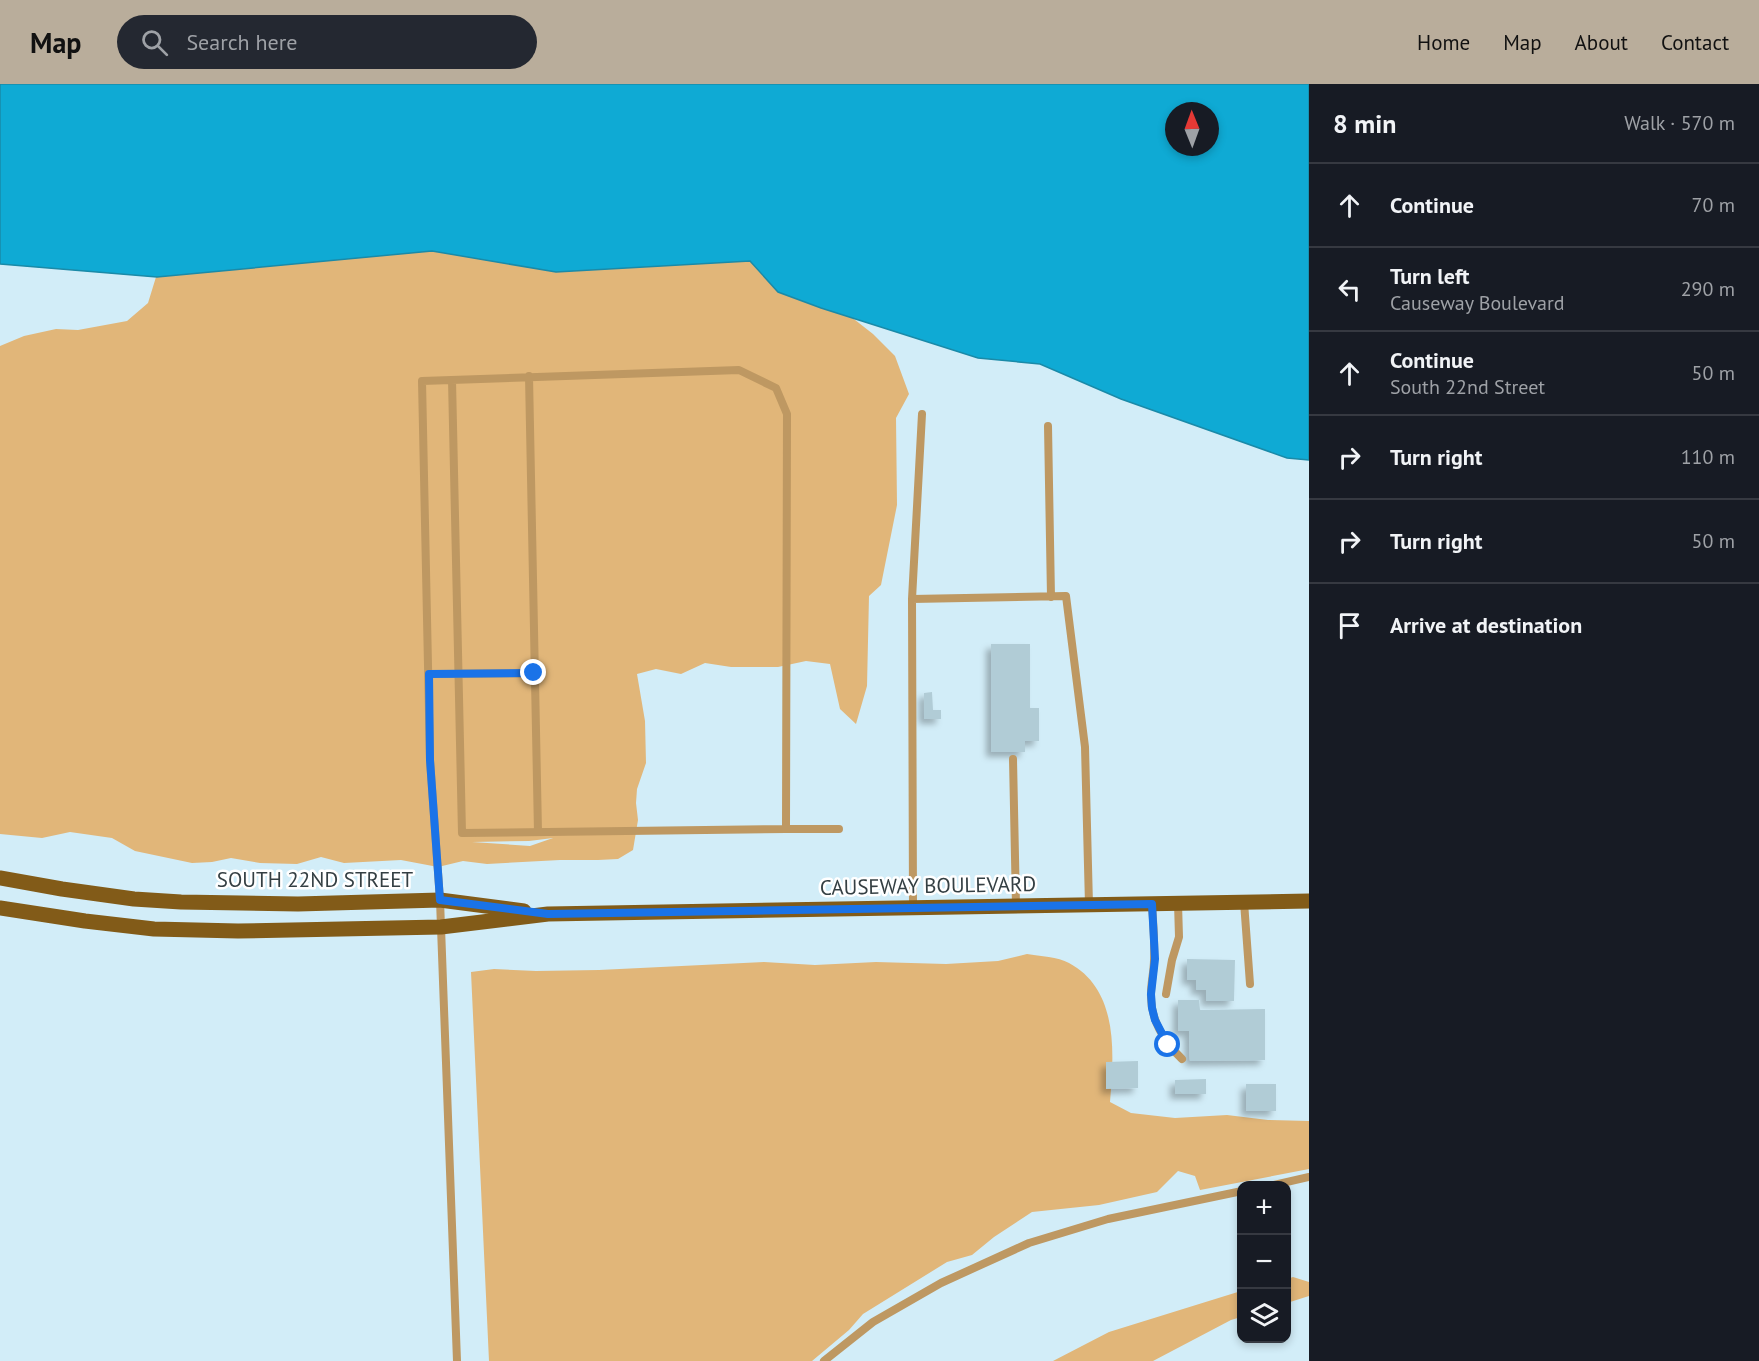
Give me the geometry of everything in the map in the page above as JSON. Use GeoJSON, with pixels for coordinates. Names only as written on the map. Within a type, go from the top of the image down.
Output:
{"type":"FeatureCollection","features":[{"type":"Feature","properties":{"kind":"main road","name":"SOUTH 22ND STREET"},"geometry":{"type":"LineString","coordinates":[[0,878],[63,890],[181,902],[298,904],[440,900],[548,914]]}},
{"type":"Feature","properties":{"kind":"main road","name":"CAUSEWAY BOULEVARD"},"geometry":{"type":"LineString","coordinates":[[548,914],[1309,901]]}},
{"type":"Feature","properties":{"kind":"main road"},"geometry":{"type":"LineString","coordinates":[[0,908],[154,929],[238,932],[441,927],[548,914]]}},
{"type":"Feature","properties":{"kind":"lane"},"geometry":{"type":"LineString","coordinates":[[457,1361],[440,900],[430,760],[423,381],[739,370],[776,388],[787,414],[786,829]]}},
{"type":"Feature","properties":{"kind":"lane"},"geometry":{"type":"LineString","coordinates":[[529,376],[538,832]]}},
{"type":"Feature","properties":{"kind":"lane"},"geometry":{"type":"LineString","coordinates":[[452,380],[462,833],[839,829]]}},
{"type":"Feature","properties":{"kind":"lane"},"geometry":{"type":"LineString","coordinates":[[913,908],[912,599],[922,414]]}},
{"type":"Feature","properties":{"kind":"lane"},"geometry":{"type":"LineString","coordinates":[[1048,426],[1052,597]]}},
{"type":"Feature","properties":{"kind":"lane"},"geometry":{"type":"LineString","coordinates":[[912,599],[1066,596],[1083,735],[1089,905]]}},
{"type":"Feature","properties":{"kind":"lane"},"geometry":{"type":"LineString","coordinates":[[429,674],[534,673]]}},
{"type":"Feature","properties":{"kind":"lane"},"geometry":{"type":"LineString","coordinates":[[1013,759],[1016,906]]}},
{"type":"Feature","properties":{"kind":"lane"},"geometry":{"type":"LineString","coordinates":[[1244,902],[1250,984]]}},
{"type":"Feature","properties":{"kind":"lane"},"geometry":{"type":"LineString","coordinates":[[1166,994],[1179,936],[1178,903]]}},
{"type":"Feature","properties":{"kind":"lane"},"geometry":{"type":"LineString","coordinates":[[1152,904],[1155,959],[1151,994],[1152,1008],[1155,1020],[1168,1045],[1182,1059]]}},
{"type":"Feature","properties":{"kind":"lane"},"geometry":{"type":"LineString","coordinates":[[1289,1181],[1309,1177]]}},
{"type":"Feature","properties":{"kind":"lane"},"geometry":{"type":"LineString","coordinates":[[824,1361],[873,1322],[941,1284],[1029,1243],[1108,1219],[1237,1192]]}},
{"type":"Feature","properties":{"kind":"shaded area"},"geometry":{"type":"Polygon","coordinates":[[[752,84],[778,292],[850,316],[873,334],[895,356],[909,394],[896,418],[897,505],[881,585],[869,596],[867,686],[856,724],[840,709],[830,664],[806,661],[778,667],[731,667],[705,663],[681,674],[656,669],[637,674],[645,721],[646,763],[637,789],[638,820],[633,850],[618,859],[487,864],[463,861],[438,867],[401,860],[344,863],[321,857],[297,864],[260,863],[231,858],[192,863],[135,851],[112,838],[70,832],[42,838],[0,834],[0,346],[24,336],[56,329],[78,330],[127,321],[148,303],[156,277],[0,264],[0,149],[752,84]],[[553,838],[529,841],[472,842],[530,846],[553,838]]]}},
{"type":"Feature","properties":{"kind":"shaded area"},"geometry":{"type":"Polygon","coordinates":[[[1027,954],[1065,961],[1085,975],[1097,989],[1110,1024],[1112,1063],[1110,1102],[1131,1113],[1175,1118],[1227,1115],[1268,1120],[1309,1121],[1309,1169],[1237,1181],[1237,1183],[1200,1190],[1195,1176],[1178,1171],[1157,1192],[1099,1205],[1032,1212],[994,1237],[972,1255],[947,1262],[863,1314],[849,1330],[812,1361],[489,1361],[471,972],[494,969],[599,970],[764,962],[815,965],[876,962],[946,964],[998,961],[1027,954]]]}},
{"type":"Feature","properties":{"kind":"shaded area"},"geometry":{"type":"Polygon","coordinates":[[[1291,1278],[1309,1282],[1309,1296],[1291,1302],[1291,1278]]]}},
{"type":"Feature","properties":{"kind":"shaded area"},"geometry":{"type":"Polygon","coordinates":[[[1237,1292],[1237,1318],[1153,1361],[1053,1361],[1109,1332],[1237,1292]]]}},
{"type":"Feature","properties":{"kind":"water"},"geometry":{"type":"Polygon","coordinates":[[[0,84],[1309,84],[1309,460],[1287,458],[1121,399],[1040,364],[978,358],[821,308],[778,292],[750,261],[556,272],[432,251],[157,277],[0,264],[0,84]]]}},
{"type":"Feature","properties":{"kind":"building"},"geometry":{"type":"Polygon","coordinates":[[[991,644],[1030,644],[1030,708],[1039,708],[1039,741],[1025,741],[1025,752],[991,752],[991,644]]]}},
{"type":"Feature","properties":{"kind":"building"},"geometry":{"type":"Polygon","coordinates":[[[932,692],[933,710],[941,710],[941,719],[924,719],[924,693],[932,692]]]}},
{"type":"Feature","properties":{"kind":"building"},"geometry":{"type":"Polygon","coordinates":[[[1187,959],[1235,960],[1234,1001],[1206,1001],[1206,990],[1196,990],[1196,980],[1187,980],[1187,959]]]}},
{"type":"Feature","properties":{"kind":"building"},"geometry":{"type":"Polygon","coordinates":[[[1178,1000],[1199,1000],[1200,1010],[1265,1009],[1265,1060],[1190,1061],[1189,1031],[1178,1031],[1178,1000]]]}},
{"type":"Feature","properties":{"kind":"building"},"geometry":{"type":"Polygon","coordinates":[[[1138,1061],[1138,1088],[1106,1089],[1106,1062],[1138,1061]]]}},
{"type":"Feature","properties":{"kind":"building"},"geometry":{"type":"Polygon","coordinates":[[[1206,1079],[1206,1094],[1175,1094],[1175,1080],[1206,1079]]]}},
{"type":"Feature","properties":{"kind":"building"},"geometry":{"type":"Polygon","coordinates":[[[1246,1084],[1276,1084],[1276,1111],[1246,1111],[1246,1084]]]}},
{"type":"Feature","properties":{"kind":"route"},"geometry":{"type":"LineString","coordinates":[[534,673],[429,674],[430,760],[440,900],[548,914],[1152,904],[1155,959],[1151,994],[1152,1008],[1155,1020],[1168,1045]]}}]}
